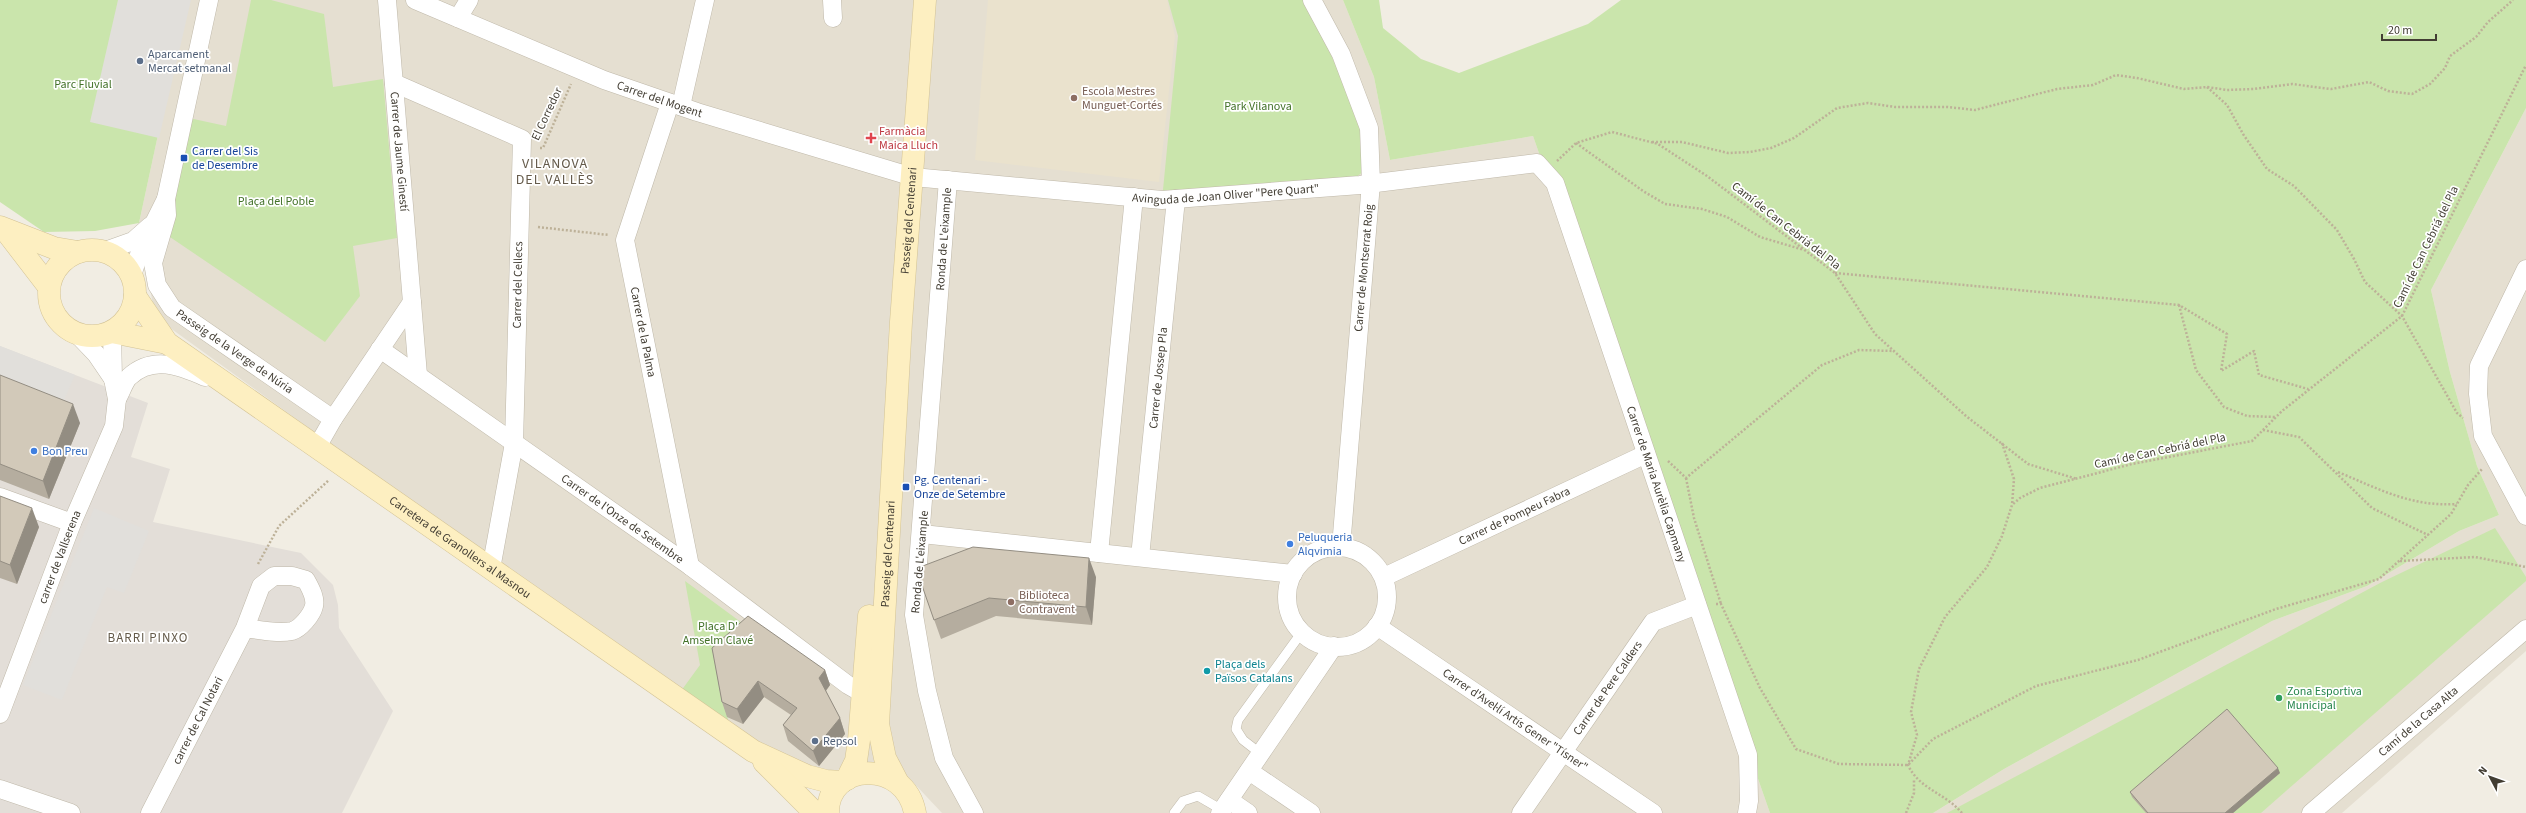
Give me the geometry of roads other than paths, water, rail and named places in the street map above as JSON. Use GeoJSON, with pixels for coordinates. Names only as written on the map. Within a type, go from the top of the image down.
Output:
{"type":"FeatureCollection","features":[{"type":"Feature","properties":{"kind":"main road","name":"Passeig del Centenari"},"geometry":{"type":"LineString","coordinates":[[915,813],[910,797],[897,781],[885,758],[878,724],[901,322],[925,0]]}},
{"type":"Feature","properties":{"kind":"main road"},"geometry":{"type":"LineString","coordinates":[[2,228],[54,248],[78,252]]}},
{"type":"Feature","properties":{"kind":"main road"},"geometry":{"type":"LineString","coordinates":[[2,228],[49,287]]}},
{"type":"Feature","properties":{"kind":"main road"},"geometry":{"type":"LineString","coordinates":[[90,249],[105,251],[118,258],[132,275],[135,296],[128,317],[112,332],[90,336],[76,333],[63,326],[54,314],[49,300],[49,287],[58,266],[69,256],[90,249]]}},
{"type":"Feature","properties":{"kind":"main road","name":"Carretera de Granollers al Masnou"},"geometry":{"type":"LineString","coordinates":[[135,296],[167,343],[490,569],[754,751],[807,776],[826,781],[845,781]]}},
{"type":"Feature","properties":{"kind":"main road","name":"Passeig del Centenari"},"geometry":{"type":"LineString","coordinates":[[828,813],[829,800],[845,781],[856,761],[886,418],[901,322]]}},
{"type":"Feature","properties":{"kind":"main road","name":"Carretera de Granollers al Masnou"},"geometry":{"type":"LineString","coordinates":[[112,332],[167,343]]}},
{"type":"Feature","properties":{"kind":"main road","name":"Carretera de Granollers al Masnou"},"geometry":{"type":"LineString","coordinates":[[754,751],[815,813]]}},
{"type":"Feature","properties":{"kind":"main road"},"geometry":{"type":"LineString","coordinates":[[845,781],[868,773],[878,773],[897,781]]}},
{"type":"Feature","properties":{"kind":"street"},"geometry":{"type":"LineString","coordinates":[[132,275],[152,224],[166,199],[209,0]]}},
{"type":"Feature","properties":{"kind":"street","name":"Carrer de Jaume Ginestí"},"geometry":{"type":"LineString","coordinates":[[387,0],[418,375]]}},
{"type":"Feature","properties":{"kind":"street","name":"Carrer del Mogent"},"geometry":{"type":"LineString","coordinates":[[415,0],[578,69],[676,104],[913,177]]}},
{"type":"Feature","properties":{"kind":"street"},"geometry":{"type":"LineString","coordinates":[[458,18],[469,0]]}},
{"type":"Feature","properties":{"kind":"street","name":"Carrer de la Palma"},"geometry":{"type":"LineString","coordinates":[[690,566],[626,237],[676,104],[705,0]]}},
{"type":"Feature","properties":{"kind":"street"},"geometry":{"type":"LineString","coordinates":[[832,0],[833,18]]}},
{"type":"Feature","properties":{"kind":"street","name":"Carrer de Montserrat Roig"},"geometry":{"type":"LineString","coordinates":[[1312,0],[1341,54],[1369,128],[1371,183],[1341,547]]}},
{"type":"Feature","properties":{"kind":"street","name":"Carrer del Cellecs"},"geometry":{"type":"LineString","coordinates":[[394,83],[522,139],[514,443],[490,569]]}},
{"type":"Feature","properties":{"kind":"street","name":"Avinguda de Joan Oliver \"Pere Quart\""},"geometry":{"type":"LineString","coordinates":[[913,177],[1134,198],[1176,199],[1541,168]]}},
{"type":"Feature","properties":{"kind":"street","name":"Carrer de Maria Aurèlia Capmany"},"geometry":{"type":"LineString","coordinates":[[1541,168],[1555,184],[1748,755],[1749,801],[1747,813]]}},
{"type":"Feature","properties":{"kind":"street","name":"Ronda de L'eixample"},"geometry":{"type":"LineString","coordinates":[[948,180],[922,534],[914,615],[926,691],[944,758],[974,813]]}},
{"type":"Feature","properties":{"kind":"street"},"geometry":{"type":"LineString","coordinates":[[1099,553],[1134,198]]}},
{"type":"Feature","properties":{"kind":"street","name":"Passeig de la Verge de Núria"},"geometry":{"type":"LineString","coordinates":[[166,199],[167,215],[153,263],[157,285],[172,308],[333,419]]}},
{"type":"Feature","properties":{"kind":"street","name":"Carrer de Jossep Pla"},"geometry":{"type":"LineString","coordinates":[[1140,557],[1176,199]]}},
{"type":"Feature","properties":{"kind":"street"},"geometry":{"type":"LineString","coordinates":[[105,251],[133,241],[152,224]]}},
{"type":"Feature","properties":{"kind":"street"},"geometry":{"type":"LineString","coordinates":[[2526,269],[2479,366],[2478,394],[2483,436],[2526,516]]}},
{"type":"Feature","properties":{"kind":"street"},"geometry":{"type":"LineString","coordinates":[[317,448],[333,419],[412,302]]}},
{"type":"Feature","properties":{"kind":"street","name":"carrer de Vallserena"},"geometry":{"type":"LineString","coordinates":[[0,714],[72,523],[114,426],[117,399],[113,379],[112,332]]}},
{"type":"Feature","properties":{"kind":"street","name":"carrer de Vallserena"},"geometry":{"type":"LineString","coordinates":[[76,333],[96,354],[113,379]]}},
{"type":"Feature","properties":{"kind":"street","name":"Carrer de l'Onze de Setembre"},"geometry":{"type":"LineString","coordinates":[[380,349],[690,566],[848,685],[862,693]]}},
{"type":"Feature","properties":{"kind":"street","name":"carrer de Vallserena"},"geometry":{"type":"LineString","coordinates":[[117,399],[129,377],[152,363],[166,363],[184,368],[227,386]]}},
{"type":"Feature","properties":{"kind":"street","name":"Carrer de Pompeu Fabra"},"geometry":{"type":"LineString","coordinates":[[1384,577],[1646,454]]}},
{"type":"Feature","properties":{"kind":"street"},"geometry":{"type":"LineString","coordinates":[[0,497],[72,523]]}},
{"type":"Feature","properties":{"kind":"street"},"geometry":{"type":"LineString","coordinates":[[922,534],[1293,574]]}},
{"type":"Feature","properties":{"kind":"street"},"geometry":{"type":"LineString","coordinates":[[1341,547],[1358,552],[1374,563],[1384,577],[1387,591],[1386,608],[1371,634],[1358,642],[1342,647],[1321,644],[1302,632],[1297,627],[1288,608],[1288,590],[1293,574],[1308,556],[1324,549],[1341,547]]}},
{"type":"Feature","properties":{"kind":"street","name":"carrer de Cal Notari"},"geometry":{"type":"LineString","coordinates":[[150,813],[245,628],[261,586],[274,576],[292,576],[306,580],[313,593],[314,607],[305,622],[293,631],[268,631],[245,628]]}},
{"type":"Feature","properties":{"kind":"street","name":"Carrer de Pere Calders"},"geometry":{"type":"LineString","coordinates":[[1521,813],[1564,753],[1653,622],[1697,605]]}},
{"type":"Feature","properties":{"kind":"street","name":"Carrer d'Avel·lí Artís Gener \"Tísner\""},"geometry":{"type":"LineString","coordinates":[[1377,626],[1653,813]]}},
{"type":"Feature","properties":{"kind":"street","name":"Camí de la Casa Alta"},"geometry":{"type":"LineString","coordinates":[[2311,813],[2526,629]]}},
{"type":"Feature","properties":{"kind":"street"},"geometry":{"type":"LineString","coordinates":[[1248,813],[1224,808],[1334,646]]}},
{"type":"Feature","properties":{"kind":"street"},"geometry":{"type":"LineString","coordinates":[[1249,771],[1311,813]]}},
{"type":"Feature","properties":{"kind":"street"},"geometry":{"type":"LineString","coordinates":[[0,790],[71,813]]}},
{"type":"Feature","properties":{"kind":"lane"},"geometry":{"type":"LineString","coordinates":[[1261,754],[1243,740],[1236,729],[1238,720],[1302,632]]}},
{"type":"Feature","properties":{"kind":"lane"},"geometry":{"type":"LineString","coordinates":[[1174,813],[1183,801],[1198,796],[1224,808]]}},
{"type":"Feature","properties":{"kind":"place","name":"Aparcament Mercat setmanal"},"geometry":{"type":"Point","coordinates":[140,61]}},
{"type":"Feature","properties":{"kind":"place","name":"Escola Mestres Munguet-Cortés"},"geometry":{"type":"Point","coordinates":[1074,98]}},
{"type":"Feature","properties":{"kind":"place","name":"Farmàcia Maica Lluch"},"geometry":{"type":"Point","coordinates":[871,138]}},
{"type":"Feature","properties":{"kind":"place","name":"Carrer del Sis de Desembre"},"geometry":{"type":"Point","coordinates":[184,158]}},
{"type":"Feature","properties":{"kind":"place","name":"Bon Preu"},"geometry":{"type":"Point","coordinates":[34,451]}},
{"type":"Feature","properties":{"kind":"place","name":"Pg. Centenari - Onze de Setembre"},"geometry":{"type":"Point","coordinates":[906,487]}},
{"type":"Feature","properties":{"kind":"place","name":"Peluqueria Alqvimia"},"geometry":{"type":"Point","coordinates":[1290,544]}},
{"type":"Feature","properties":{"kind":"place","name":"Biblioteca Contravent"},"geometry":{"type":"Point","coordinates":[1011,602]}},
{"type":"Feature","properties":{"kind":"place","name":"Plaça dels Països Catalans"},"geometry":{"type":"Point","coordinates":[1207,671]}},
{"type":"Feature","properties":{"kind":"place","name":"Zona Esportiva Municipal"},"geometry":{"type":"Point","coordinates":[2279,698]}},
{"type":"Feature","properties":{"kind":"place","name":"Repsol"},"geometry":{"type":"Point","coordinates":[815,741]}},
{"type":"Feature","properties":{"kind":"district","name":"VILANOVA DEL VALLÈS"},"geometry":{"type":"Point","coordinates":[555,172]}},
{"type":"Feature","properties":{"kind":"district","name":"BARRI PINXO"},"geometry":{"type":"Point","coordinates":[148,638]}},
{"type":"Feature","properties":{"kind":"park label","name":"Parc Fluvial"},"geometry":{"type":"Point","coordinates":[83,84]}},
{"type":"Feature","properties":{"kind":"park label","name":"Park Vilanova"},"geometry":{"type":"Point","coordinates":[1258,106]}},
{"type":"Feature","properties":{"kind":"park label","name":"Plaça del Poble"},"geometry":{"type":"Point","coordinates":[276,201]}},
{"type":"Feature","properties":{"kind":"park label","name":"Plaça D' Amselm Clavé"},"geometry":{"type":"Point","coordinates":[718,633]}}]}
